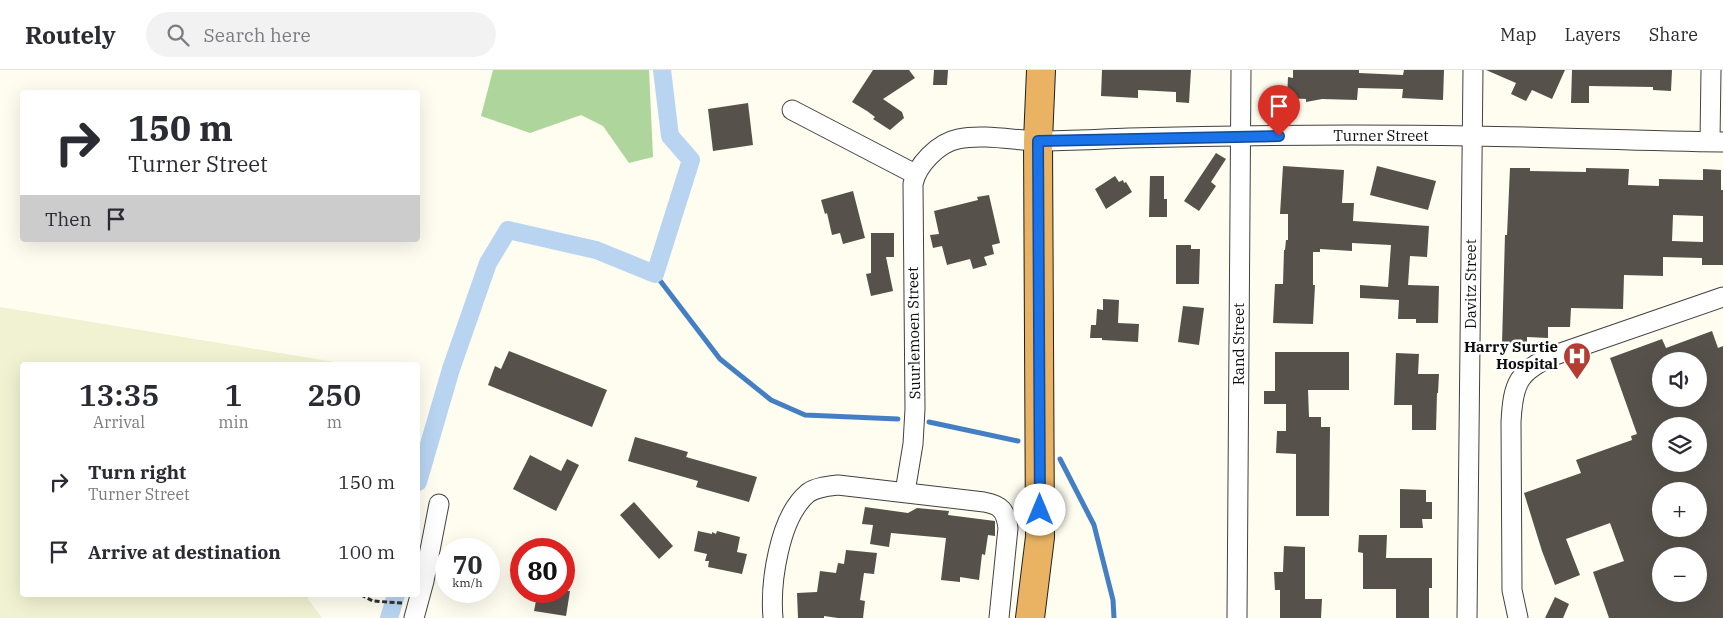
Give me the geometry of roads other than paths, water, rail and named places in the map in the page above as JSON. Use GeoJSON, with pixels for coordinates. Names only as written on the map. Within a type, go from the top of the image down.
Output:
{"type":"FeatureCollection","features":[{"type":"Feature","properties":{"kind":"highway"},"geometry":{"type":"LineString","coordinates":[[1030,618],[1040,537],[1038,141],[1041,70]]}},
{"type":"Feature","properties":{"kind":"street","name":"Rand Street"},"geometry":{"type":"LineString","coordinates":[[1237,618],[1241,70]]}},
{"type":"Feature","properties":{"kind":"street","name":"Davitz Street"},"geometry":{"type":"LineString","coordinates":[[1466,618],[1473,70]]}},
{"type":"Feature","properties":{"kind":"street"},"geometry":{"type":"LineString","coordinates":[[1711,70],[1717,141]]}},
{"type":"Feature","properties":{"kind":"street"},"geometry":{"type":"LineString","coordinates":[[792,110],[915,174],[938,148],[957,139],[983,138],[1038,141]]}},
{"type":"Feature","properties":{"kind":"street","name":"Turner Street"},"geometry":{"type":"LineString","coordinates":[[1038,141],[1241,135],[1472,136],[1717,141]]}},
{"type":"Feature","properties":{"kind":"street","name":"Suurlemoen Street"},"geometry":{"type":"LineString","coordinates":[[905,492],[913,444],[915,409],[912,196],[915,174]]}},
{"type":"Feature","properties":{"kind":"street"},"geometry":{"type":"LineString","coordinates":[[1518,618],[1512,590],[1511,422],[1512,400],[1522,377],[1527,370],[1555,355],[1723,297]]}},
{"type":"Feature","properties":{"kind":"street"},"geometry":{"type":"LineString","coordinates":[[773,618],[773,590],[785,531],[794,510],[809,492],[838,485],[992,504],[1002,510],[1007,516],[1008,528],[999,618]]}},
{"type":"Feature","properties":{"kind":"street"},"geometry":{"type":"LineString","coordinates":[[420,593],[439,504]]}},
{"type":"Feature","properties":{"kind":"street"},"geometry":{"type":"LineString","coordinates":[[414,618],[419,597]]}},
{"type":"Feature","properties":{"kind":"waterway"},"geometry":{"type":"LineString","coordinates":[[420,475],[451,369],[488,263],[508,230],[596,250],[655,274],[691,160],[670,136],[662,70]]}},
{"type":"Feature","properties":{"kind":"waterway"},"geometry":{"type":"LineString","coordinates":[[655,274],[720,359],[771,400],[805,415],[898,419]]}},
{"type":"Feature","properties":{"kind":"waterway"},"geometry":{"type":"LineString","coordinates":[[929,422],[1018,441]]}},
{"type":"Feature","properties":{"kind":"waterway"},"geometry":{"type":"LineString","coordinates":[[1060,459],[1094,525],[1113,600],[1114,618]]}},
{"type":"Feature","properties":{"kind":"waterway"},"geometry":{"type":"LineString","coordinates":[[389,618],[395,597]]}},
{"type":"Feature","properties":{"kind":"place","name":"Harry Surtie Hospital"},"geometry":{"type":"Point","coordinates":[1577,380]}}]}
